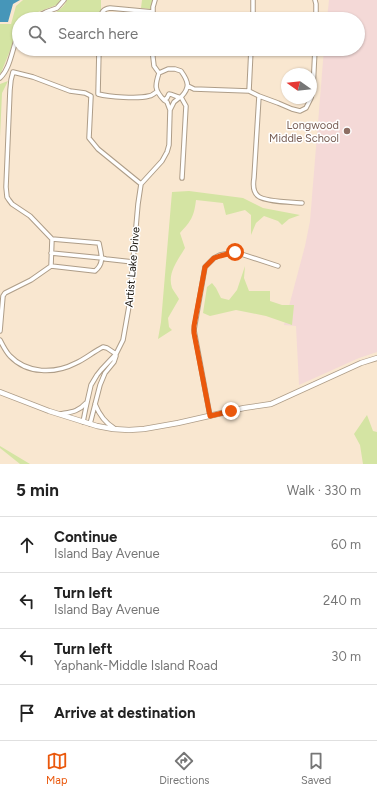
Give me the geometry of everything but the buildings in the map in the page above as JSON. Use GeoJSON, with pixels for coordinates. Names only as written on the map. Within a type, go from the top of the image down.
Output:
{"type":"FeatureCollection","features":[{"type":"Feature","properties":{"kind":"main road"},"geometry":{"type":"LineString","coordinates":[[0,392],[58,414],[90,424],[115,429],[144,429],[244,408],[271,404],[360,363],[377,358]]}},
{"type":"Feature","properties":{"kind":"street"},"geometry":{"type":"LineString","coordinates":[[46,12],[57,8],[64,0]]}},
{"type":"Feature","properties":{"kind":"street"},"geometry":{"type":"LineString","coordinates":[[102,12],[110,8],[153,12],[155,0]]}},
{"type":"Feature","properties":{"kind":"street"},"geometry":{"type":"LineString","coordinates":[[253,12],[254,0]]}},
{"type":"Feature","properties":{"kind":"street"},"geometry":{"type":"LineString","coordinates":[[315,0],[316,12]]}},
{"type":"Feature","properties":{"kind":"street"},"geometry":{"type":"LineString","coordinates":[[0,78],[5,73],[12,51]]}},
{"type":"Feature","properties":{"kind":"street"},"geometry":{"type":"LineString","coordinates":[[99,56],[98,94],[104,96],[134,98],[150,96],[157,92]]}},
{"type":"Feature","properties":{"kind":"street"},"geometry":{"type":"LineString","coordinates":[[153,56],[154,66],[159,73]]}},
{"type":"Feature","properties":{"kind":"street"},"geometry":{"type":"LineString","coordinates":[[249,91],[251,56]]}},
{"type":"Feature","properties":{"kind":"street"},"geometry":{"type":"LineString","coordinates":[[188,86],[194,89],[249,91],[292,110],[300,111],[306,108],[311,98],[313,89],[315,56]]}},
{"type":"Feature","properties":{"kind":"street"},"geometry":{"type":"LineString","coordinates":[[159,73],[175,69],[181,71],[187,80],[187,90],[174,102],[170,110]]}},
{"type":"Feature","properties":{"kind":"street"},"geometry":{"type":"LineString","coordinates":[[0,332],[3,296],[5,293],[31,280],[50,266],[95,271],[102,263],[99,243],[52,239],[30,216],[12,204],[7,197],[6,187],[10,90],[13,72],[39,79],[70,91],[85,93],[91,96],[89,138],[98,149],[141,184],[162,161],[169,145],[170,110],[167,102],[157,92],[156,84],[159,73]]}},
{"type":"Feature","properties":{"kind":"street"},"geometry":{"type":"LineString","coordinates":[[164,100],[169,94],[172,94],[180,98],[186,106],[182,178]]}},
{"type":"Feature","properties":{"kind":"street"},"geometry":{"type":"LineString","coordinates":[[259,96],[253,181],[254,192],[262,199],[302,203]]}},
{"type":"Feature","properties":{"kind":"street","name":"Artist Lake Drive"},"geometry":{"type":"LineString","coordinates":[[83,422],[91,385],[116,354],[123,340],[126,328],[141,184]]}},
{"type":"Feature","properties":{"kind":"street"},"geometry":{"type":"LineString","coordinates":[[50,266],[52,239]]}},
{"type":"Feature","properties":{"kind":"street"},"geometry":{"type":"LineString","coordinates":[[210,416],[194,330],[205,267],[214,258],[235,252],[278,266]]}},
{"type":"Feature","properties":{"kind":"street"},"geometry":{"type":"LineString","coordinates":[[51,253],[133,262]]}},
{"type":"Feature","properties":{"kind":"street"},"geometry":{"type":"LineString","coordinates":[[0,340],[6,352],[16,362],[40,371],[52,370],[76,364],[103,347],[116,354],[114,362],[105,373],[100,385],[90,424]]}},
{"type":"Feature","properties":{"kind":"street"},"geometry":{"type":"LineString","coordinates":[[58,414],[74,412],[87,402]]}},
{"type":"Feature","properties":{"kind":"street"},"geometry":{"type":"LineString","coordinates":[[95,403],[100,415],[115,429]]}},
{"type":"Feature","properties":{"kind":"shaded area","name":"Longwood Middle School"},"geometry":{"type":"Polygon","coordinates":[[[329,0],[377,0],[377,352],[359,358],[299,385],[296,326],[284,325],[305,246],[310,221],[323,56],[365,56],[365,12],[328,12],[329,0]]]}},
{"type":"Feature","properties":{"kind":"green space"},"geometry":{"type":"Polygon","coordinates":[[[23,0],[60,0],[59,4],[38,12],[14,12],[16,6],[23,0]]]}},
{"type":"Feature","properties":{"kind":"green space"},"geometry":{"type":"Polygon","coordinates":[[[67,0],[101,0],[101,12],[56,12],[65,4],[67,0]]]}},
{"type":"Feature","properties":{"kind":"green space"},"geometry":{"type":"Polygon","coordinates":[[[142,0],[154,0],[151,9],[141,8],[142,0]]]}},
{"type":"Feature","properties":{"kind":"green space"},"geometry":{"type":"Polygon","coordinates":[[[12,20],[12,46],[0,73],[0,24],[11,24],[12,20]]]}},
{"type":"Feature","properties":{"kind":"green space"},"geometry":{"type":"Polygon","coordinates":[[[8,81],[2,93],[0,137],[0,84],[8,81]]]}},
{"type":"Feature","properties":{"kind":"green space"},"geometry":{"type":"Polygon","coordinates":[[[189,191],[243,198],[263,208],[300,215],[289,219],[282,225],[278,221],[264,216],[256,223],[251,235],[251,215],[245,210],[226,215],[223,203],[196,200],[191,218],[180,233],[185,248],[176,262],[171,277],[172,288],[179,299],[168,318],[169,327],[172,330],[158,339],[161,322],[172,192],[189,191]]]}},
{"type":"Feature","properties":{"kind":"green space"},"geometry":{"type":"Polygon","coordinates":[[[245,266],[244,278],[249,291],[270,291],[270,301],[282,305],[294,305],[292,325],[266,316],[236,310],[210,316],[203,313],[207,287],[212,283],[221,298],[229,300],[237,290],[245,266]]]}},
{"type":"Feature","properties":{"kind":"green space"},"geometry":{"type":"Polygon","coordinates":[[[367,415],[373,431],[377,432],[377,464],[363,464],[360,445],[354,434],[367,415]]]}},
{"type":"Feature","properties":{"kind":"green space"},"geometry":{"type":"Polygon","coordinates":[[[0,446],[30,464],[20,464],[0,448],[0,446]]]}},
{"type":"Feature","properties":{"kind":"water"},"geometry":{"type":"Polygon","coordinates":[[[0,0],[20,0],[13,4],[8,22],[0,22],[0,0]]]}},
{"type":"Feature","properties":{"kind":"place","name":"Longwood Middle School"},"geometry":{"type":"Point","coordinates":[347,131]}},
{"type":"Feature","properties":{"kind":"route"},"geometry":{"type":"LineString","coordinates":[[231,411],[210,416],[194,330],[205,267],[214,258],[235,252]]}}]}
